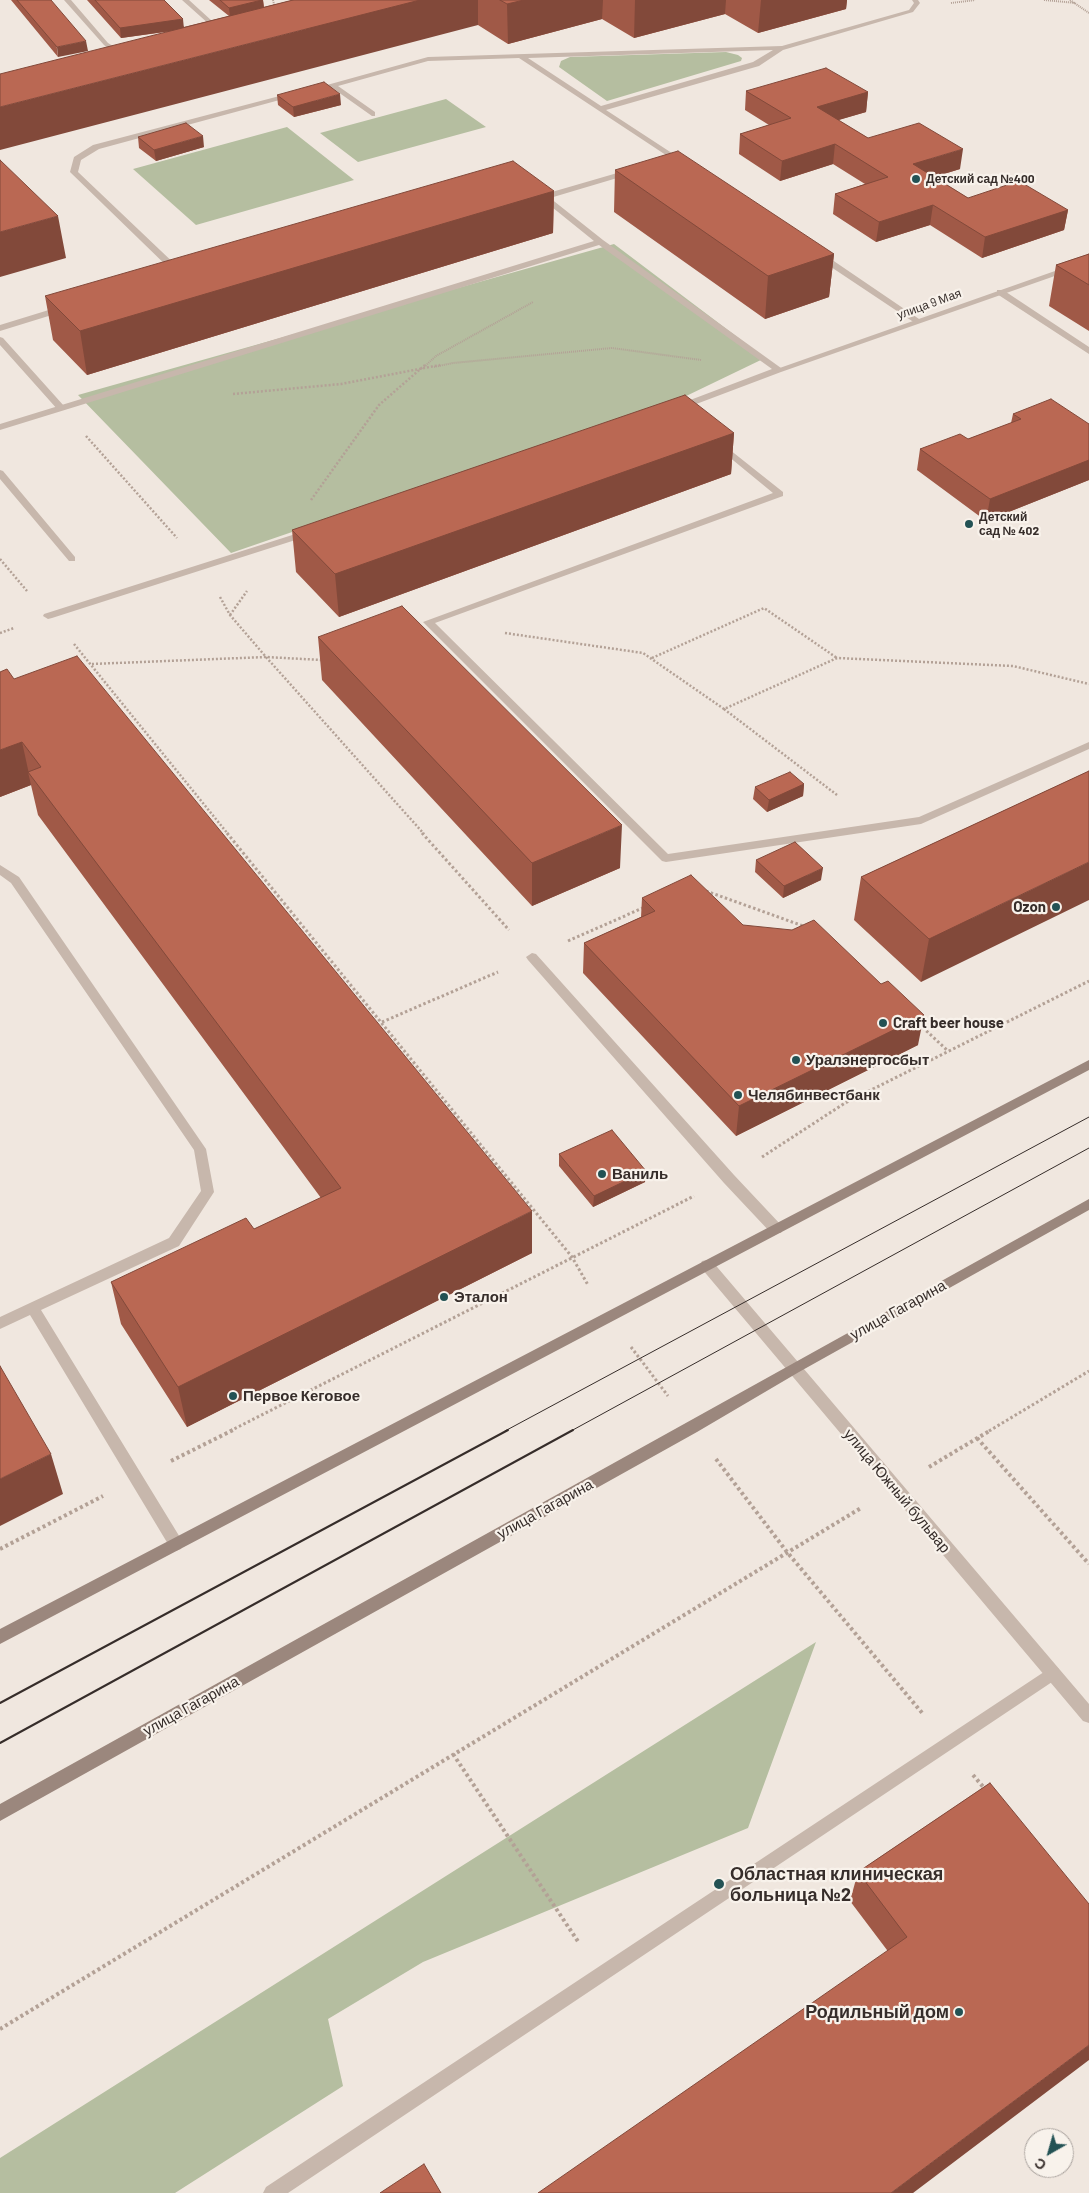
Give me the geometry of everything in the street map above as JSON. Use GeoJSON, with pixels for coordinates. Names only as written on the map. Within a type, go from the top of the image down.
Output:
{"type":"FeatureCollection","features":[{"type":"Feature","properties":{"kind":"main road"},"geometry":{"type":"LineString","coordinates":[[0,1637],[1089,1065]]}},
{"type":"Feature","properties":{"kind":"main road","name":"улица Гагарина"},"geometry":{"type":"LineString","coordinates":[[0,1812],[692,1428],[794,1368],[1089,1204]]}},
{"type":"Feature","properties":{"kind":"street"},"geometry":{"type":"LineString","coordinates":[[67,0],[106,44],[119,53],[128,55]]}},
{"type":"Feature","properties":{"kind":"street"},"geometry":{"type":"LineString","coordinates":[[185,0],[221,33],[210,32]]}},
{"type":"Feature","properties":{"kind":"street"},"geometry":{"type":"LineString","coordinates":[[179,274],[74,172],[77,159],[96,147],[428,59],[782,48],[911,11],[917,3],[915,0]]}},
{"type":"Feature","properties":{"kind":"street"},"geometry":{"type":"LineString","coordinates":[[600,109],[756,64],[782,48]]}},
{"type":"Feature","properties":{"kind":"street"},"geometry":{"type":"LineString","coordinates":[[522,57],[690,169]]}},
{"type":"Feature","properties":{"kind":"street"},"geometry":{"type":"LineString","coordinates":[[332,85],[372,114]]}},
{"type":"Feature","properties":{"kind":"street"},"geometry":{"type":"LineString","coordinates":[[665,161],[674,158]]}},
{"type":"Feature","properties":{"kind":"street"},"geometry":{"type":"LineString","coordinates":[[544,197],[637,170]]}},
{"type":"Feature","properties":{"kind":"street"},"geometry":{"type":"LineString","coordinates":[[532,188],[600,242],[778,370]]}},
{"type":"Feature","properties":{"kind":"street"},"geometry":{"type":"LineString","coordinates":[[0,427],[600,242]]}},
{"type":"Feature","properties":{"kind":"street"},"geometry":{"type":"LineString","coordinates":[[812,250],[918,321]]}},
{"type":"Feature","properties":{"kind":"street","name":"улица 9 Мая"},"geometry":{"type":"LineString","coordinates":[[675,412],[778,370],[1089,261]]}},
{"type":"Feature","properties":{"kind":"street"},"geometry":{"type":"LineString","coordinates":[[170,277],[189,271]]}},
{"type":"Feature","properties":{"kind":"street"},"geometry":{"type":"LineString","coordinates":[[1000,292],[1089,351]]}},
{"type":"Feature","properties":{"kind":"street"},"geometry":{"type":"LineString","coordinates":[[0,328],[76,305]]}},
{"type":"Feature","properties":{"kind":"street"},"geometry":{"type":"LineString","coordinates":[[0,340],[61,408]]}},
{"type":"Feature","properties":{"kind":"street"},"geometry":{"type":"LineString","coordinates":[[713,439],[780,494],[423,624],[666,858],[921,820],[1089,745]]}},
{"type":"Feature","properties":{"kind":"street"},"geometry":{"type":"LineString","coordinates":[[0,473],[72,559]]}},
{"type":"Feature","properties":{"kind":"street"},"geometry":{"type":"LineString","coordinates":[[48,616],[317,530]]}},
{"type":"Feature","properties":{"kind":"street"},"geometry":{"type":"LineString","coordinates":[[0,869],[15,880],[200,1149],[208,1192],[174,1242],[0,1323]]}},
{"type":"Feature","properties":{"kind":"street"},"geometry":{"type":"LineString","coordinates":[[532,957],[776,1229]]}},
{"type":"Feature","properties":{"kind":"street","name":"улица Южный бульвар"},"geometry":{"type":"LineString","coordinates":[[707,1265],[1089,1716]]}},
{"type":"Feature","properties":{"kind":"street"},"geometry":{"type":"LineString","coordinates":[[33,1308],[176,1544]]}},
{"type":"Feature","properties":{"kind":"street"},"geometry":{"type":"LineString","coordinates":[[272,2193],[1052,1673]]}},
{"type":"Feature","properties":{"kind":"path"},"geometry":{"type":"LineString","coordinates":[[274,0],[275,10]]}},
{"type":"Feature","properties":{"kind":"path"},"geometry":{"type":"LineString","coordinates":[[1044,0],[1076,3]]}},
{"type":"Feature","properties":{"kind":"path"},"geometry":{"type":"LineString","coordinates":[[1070,0],[1089,13]]}},
{"type":"Feature","properties":{"kind":"path"},"geometry":{"type":"LineString","coordinates":[[230,615],[379,405],[436,356],[535,301]]}},
{"type":"Feature","properties":{"kind":"path"},"geometry":{"type":"LineString","coordinates":[[232,394],[341,384],[424,367],[612,348],[710,361]]}},
{"type":"Feature","properties":{"kind":"path"},"geometry":{"type":"LineString","coordinates":[[61,408],[202,566],[230,615],[266,657],[532,957]]}},
{"type":"Feature","properties":{"kind":"path"},"geometry":{"type":"LineString","coordinates":[[0,559],[92,664],[572,1256],[607,1319],[660,1383],[786,1552],[990,1795]]}},
{"type":"Feature","properties":{"kind":"path"},"geometry":{"type":"LineString","coordinates":[[652,658],[764,608],[837,658]]}},
{"type":"Feature","properties":{"kind":"path"},"geometry":{"type":"LineString","coordinates":[[496,632],[643,653],[724,709],[879,827]]}},
{"type":"Feature","properties":{"kind":"path"},"geometry":{"type":"LineString","coordinates":[[74,657],[83,654]]}},
{"type":"Feature","properties":{"kind":"path"},"geometry":{"type":"LineString","coordinates":[[92,664],[266,657],[322,660]]}},
{"type":"Feature","properties":{"kind":"path"},"geometry":{"type":"LineString","coordinates":[[724,709],[837,658],[1012,666],[1089,684]]}},
{"type":"Feature","properties":{"kind":"path"},"geometry":{"type":"LineString","coordinates":[[701,890],[809,928]]}},
{"type":"Feature","properties":{"kind":"path"},"geometry":{"type":"LineString","coordinates":[[0,1549],[572,1256],[729,1178],[845,1103],[1089,981]]}},
{"type":"Feature","properties":{"kind":"path"},"geometry":{"type":"LineString","coordinates":[[912,1017],[948,1051]]}},
{"type":"Feature","properties":{"kind":"path"},"geometry":{"type":"LineString","coordinates":[[0,2029],[786,1552],[1089,1371]]}},
{"type":"Feature","properties":{"kind":"path"},"geometry":{"type":"LineString","coordinates":[[977,1438],[1089,1564]]}},
{"type":"Feature","properties":{"kind":"path"},"geometry":{"type":"LineString","coordinates":[[453,1754],[600,1974]]}},
{"type":"Feature","properties":{"kind":"green space"},"geometry":{"type":"Polygon","coordinates":[[[726,52],[738,55],[742,58],[741,61],[607,101],[559,67],[561,61],[570,57],[726,52]]]}},
{"type":"Feature","properties":{"kind":"green space"},"geometry":{"type":"Polygon","coordinates":[[[446,99],[486,127],[358,162],[320,133],[446,99]]]}},
{"type":"Feature","properties":{"kind":"green space"},"geometry":{"type":"Polygon","coordinates":[[[287,127],[354,180],[196,225],[133,169],[287,127]]]}},
{"type":"Feature","properties":{"kind":"green space"},"geometry":{"type":"Polygon","coordinates":[[[614,244],[765,358],[682,398],[231,553],[78,395],[614,244]]]}},
{"type":"Feature","properties":{"kind":"green space"},"geometry":{"type":"Polygon","coordinates":[[[816,1642],[748,1828],[423,1962],[328,2019],[343,2086],[175,2193],[0,2193],[0,2158],[816,1642]]]}},
{"type":"Feature","properties":{"kind":"building"},"geometry":{"type":"Polygon","coordinates":[[[17,0],[51,0],[86,41],[57,47],[17,0]]]}},
{"type":"Feature","properties":{"kind":"building"},"geometry":{"type":"Polygon","coordinates":[[[95,0],[164,0],[183,19],[120,28],[95,0]]]}},
{"type":"Feature","properties":{"kind":"building"},"geometry":{"type":"Polygon","coordinates":[[[220,0],[262,0],[229,8],[220,0]]]}},
{"type":"Feature","properties":{"kind":"building"},"geometry":{"type":"Polygon","coordinates":[[[293,0],[420,0],[0,107],[0,74],[293,0]]]}},
{"type":"Feature","properties":{"kind":"building"},"geometry":{"type":"Polygon","coordinates":[[[500,0],[524,0],[507,4],[500,0]]]}},
{"type":"Feature","properties":{"kind":"building"},"geometry":{"type":"Polygon","coordinates":[[[826,68],[868,92],[817,107],[868,138],[919,123],[963,149],[913,164],[968,198],[1019,181],[1068,210],[985,237],[933,205],[879,222],[835,194],[888,177],[835,144],[782,161],[740,134],[791,118],[746,91],[826,68]]]}},
{"type":"Feature","properties":{"kind":"building"},"geometry":{"type":"Polygon","coordinates":[[[324,82],[340,94],[293,107],[277,95],[324,82]]]}},
{"type":"Feature","properties":{"kind":"building"},"geometry":{"type":"Polygon","coordinates":[[[186,123],[203,136],[154,150],[138,137],[186,123]]]}},
{"type":"Feature","properties":{"kind":"building"},"geometry":{"type":"Polygon","coordinates":[[[678,151],[834,254],[768,276],[615,170],[678,151]]]}},
{"type":"Feature","properties":{"kind":"building"},"geometry":{"type":"Polygon","coordinates":[[[0,160],[58,216],[0,232],[0,160]]]}},
{"type":"Feature","properties":{"kind":"building"},"geometry":{"type":"Polygon","coordinates":[[[513,161],[554,191],[80,331],[45,296],[513,161]]]}},
{"type":"Feature","properties":{"kind":"building"},"geometry":{"type":"Polygon","coordinates":[[[1089,254],[1089,285],[1056,265],[1089,254]]]}},
{"type":"Feature","properties":{"kind":"building"},"geometry":{"type":"Polygon","coordinates":[[[685,395],[734,433],[335,574],[292,530],[685,395]]]}},
{"type":"Feature","properties":{"kind":"building"},"geometry":{"type":"Polygon","coordinates":[[[1051,399],[1089,424],[1089,460],[990,499],[920,449],[960,434],[968,439],[1021,419],[1013,414],[1051,399]]]}},
{"type":"Feature","properties":{"kind":"building"},"geometry":{"type":"Polygon","coordinates":[[[402,606],[622,825],[532,863],[318,637],[402,606]]]}},
{"type":"Feature","properties":{"kind":"building"},"geometry":{"type":"Polygon","coordinates":[[[77,656],[532,1211],[178,1387],[111,1282],[246,1218],[254,1229],[341,1188],[28,772],[41,767],[22,742],[0,750],[0,672],[7,669],[14,679],[77,656]]]}},
{"type":"Feature","properties":{"kind":"building"},"geometry":{"type":"Polygon","coordinates":[[[1089,771],[1089,862],[929,939],[861,877],[1089,771]]]}},
{"type":"Feature","properties":{"kind":"building"},"geometry":{"type":"Polygon","coordinates":[[[790,772],[804,784],[769,800],[755,787],[790,772]]]}},
{"type":"Feature","properties":{"kind":"building"},"geometry":{"type":"Polygon","coordinates":[[[795,842],[823,868],[784,886],[756,860],[795,842]]]}},
{"type":"Feature","properties":{"kind":"building"},"geometry":{"type":"Polygon","coordinates":[[[691,875],[743,925],[792,930],[814,920],[881,984],[888,981],[924,1015],[739,1106],[584,943],[655,911],[642,898],[691,875]]]}},
{"type":"Feature","properties":{"kind":"building","name":"Ваниль"},"geometry":{"type":"Polygon","coordinates":[[[612,1130],[646,1171],[594,1196],[559,1154],[612,1130]]]}},
{"type":"Feature","properties":{"kind":"building"},"geometry":{"type":"Polygon","coordinates":[[[0,1366],[51,1454],[0,1479],[0,1366]]]}},
{"type":"Feature","properties":{"kind":"building","name":"Родильный дом"},"geometry":{"type":"Polygon","coordinates":[[[990,1783],[1089,1904],[1089,2045],[891,2193],[538,2193],[907,1937],[858,1872],[990,1783]]]}},
{"type":"Feature","properties":{"kind":"building"},"geometry":{"type":"Polygon","coordinates":[[[424,2164],[441,2193],[380,2193],[424,2164]]]}},
{"type":"Feature","properties":{"kind":"tram line"},"geometry":{"type":"LineString","coordinates":[[505,1431],[1089,1117]]}},
{"type":"Feature","properties":{"kind":"tram line"},"geometry":{"type":"LineString","coordinates":[[571,1431],[1089,1148]]}},
{"type":"Feature","properties":{"kind":"tram line"},"geometry":{"type":"LineString","coordinates":[[0,1703],[508,1430]]}},
{"type":"Feature","properties":{"kind":"tram line"},"geometry":{"type":"LineString","coordinates":[[0,1743],[573,1430]]}},
{"type":"Feature","properties":{"kind":"place","name":"Детский сад №400"},"geometry":{"type":"Point","coordinates":[916,179]}},
{"type":"Feature","properties":{"kind":"place","name":"Детский сад № 402"},"geometry":{"type":"Point","coordinates":[969,524]}},
{"type":"Feature","properties":{"kind":"place","name":"Ozon"},"geometry":{"type":"Point","coordinates":[1056,907]}},
{"type":"Feature","properties":{"kind":"place","name":"Craft beer house"},"geometry":{"type":"Point","coordinates":[883,1023]}},
{"type":"Feature","properties":{"kind":"place","name":"Уралэнергосбыт"},"geometry":{"type":"Point","coordinates":[796,1060]}},
{"type":"Feature","properties":{"kind":"place","name":"Челябинвестбанк"},"geometry":{"type":"Point","coordinates":[738,1095]}},
{"type":"Feature","properties":{"kind":"place","name":"Ваниль"},"geometry":{"type":"Point","coordinates":[602,1174]}},
{"type":"Feature","properties":{"kind":"place","name":"Эталон"},"geometry":{"type":"Point","coordinates":[444,1297]}},
{"type":"Feature","properties":{"kind":"place","name":"Первое Кеговое"},"geometry":{"type":"Point","coordinates":[233,1396]}},
{"type":"Feature","properties":{"kind":"place","name":"Областная клиническая больница №2"},"geometry":{"type":"Point","coordinates":[719,1884]}},
{"type":"Feature","properties":{"kind":"place","name":"Родильный дом"},"geometry":{"type":"Point","coordinates":[959,2012]}}]}
